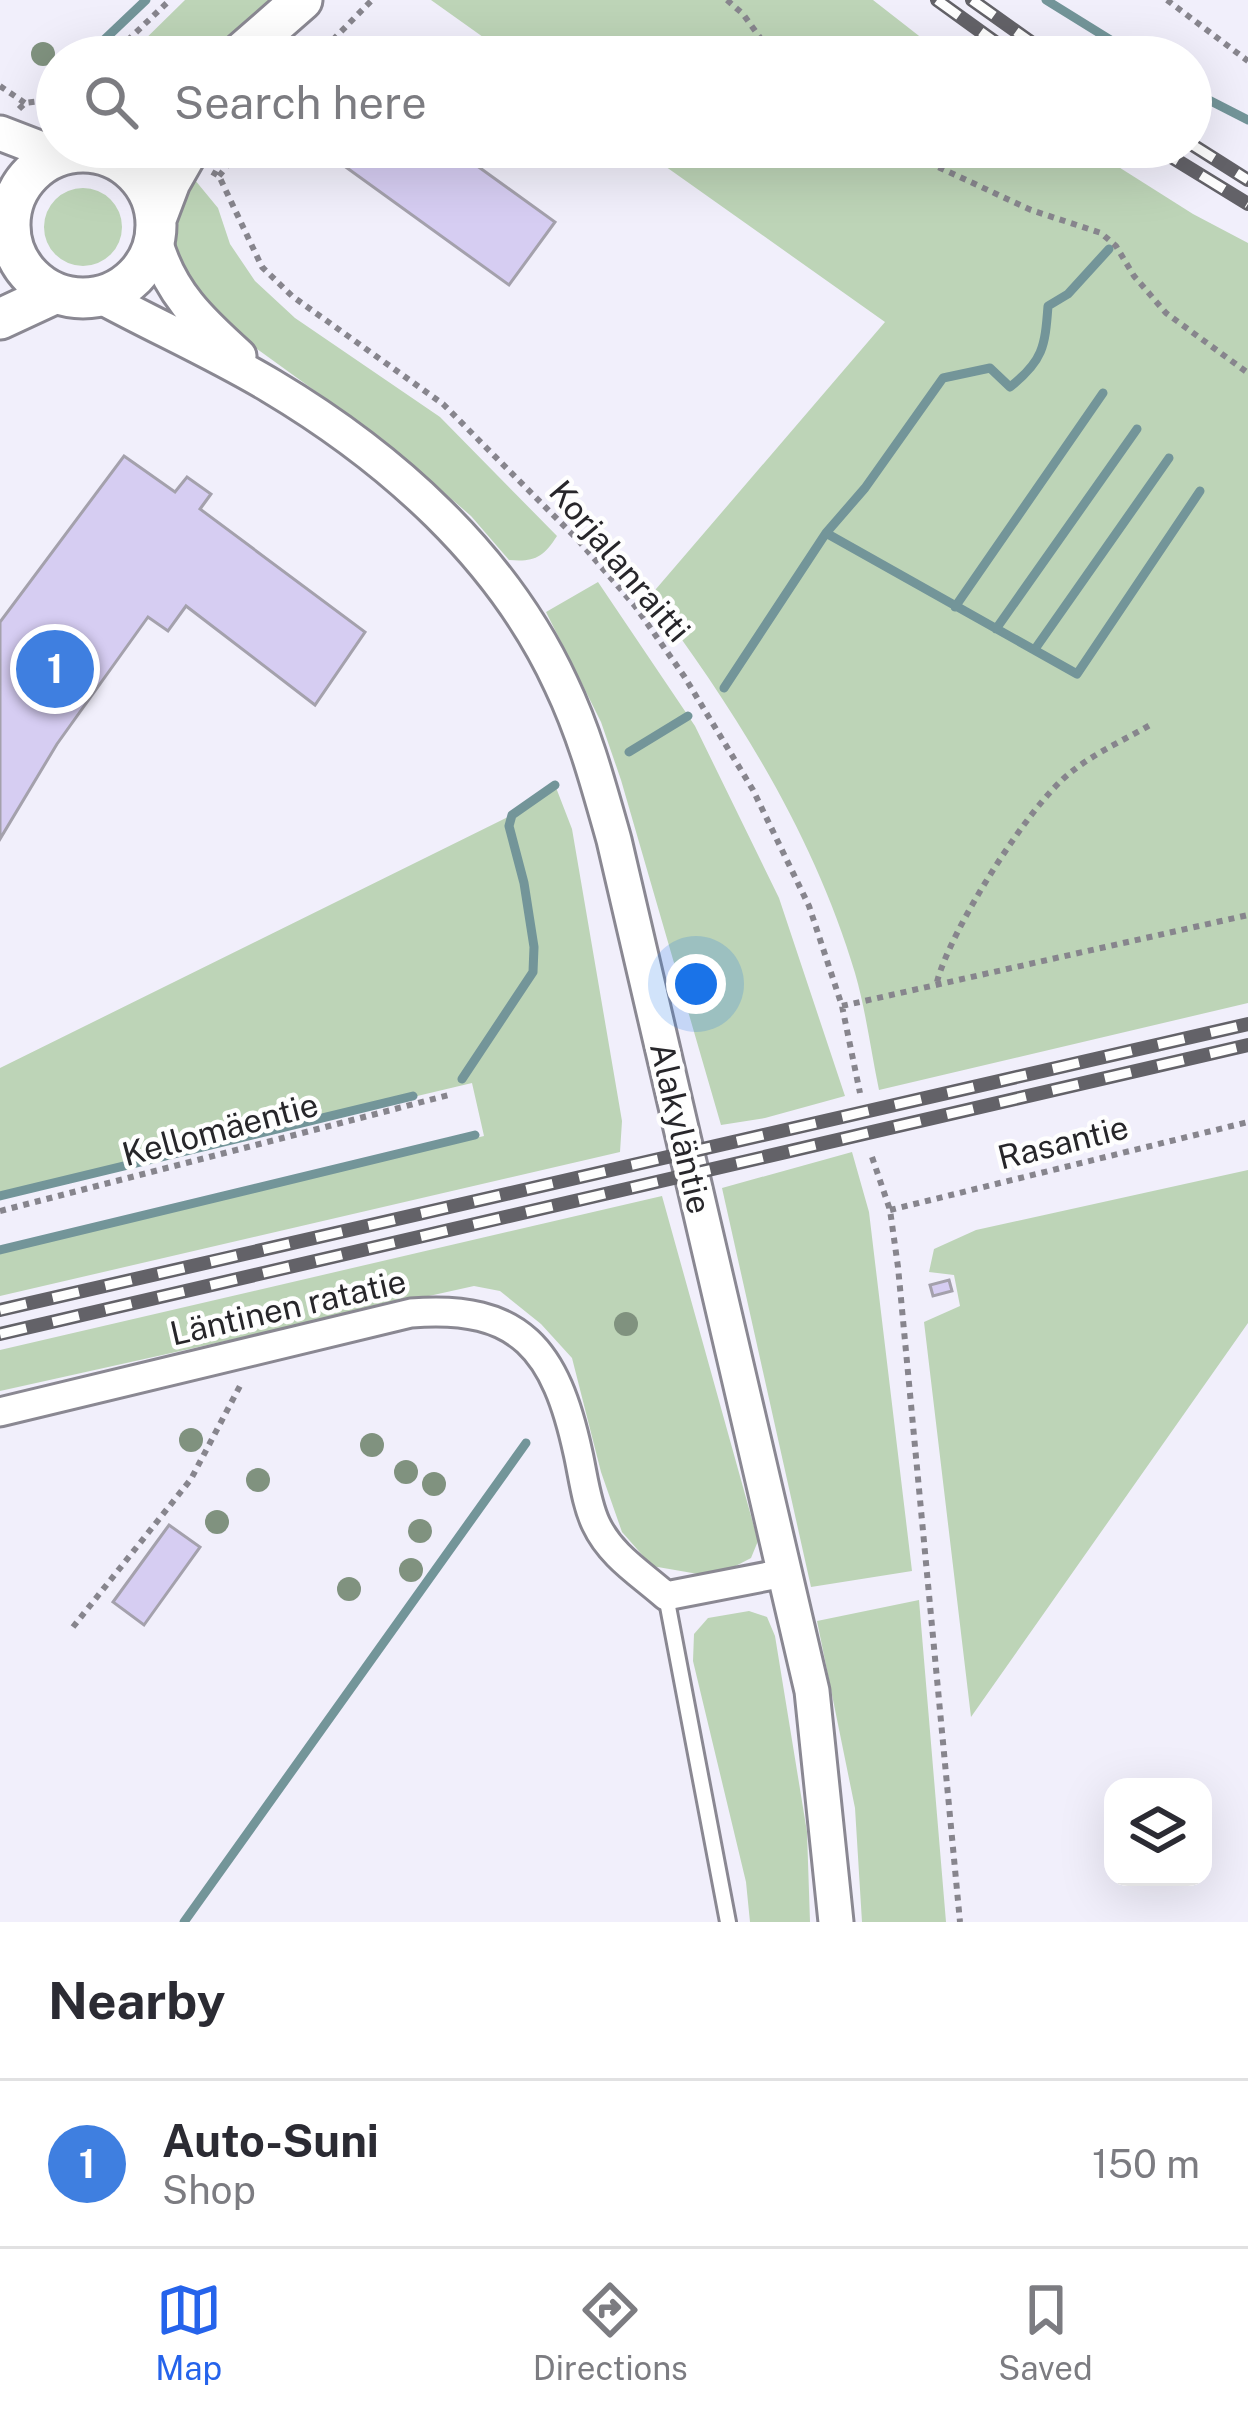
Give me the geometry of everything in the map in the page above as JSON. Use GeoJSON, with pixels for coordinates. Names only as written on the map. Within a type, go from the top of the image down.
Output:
{"type":"FeatureCollection","features":[{"type":"Feature","properties":{"kind":"main road"},"geometry":{"type":"LineString","coordinates":[[261,36],[297,5]]}},
{"type":"Feature","properties":{"kind":"main road"},"geometry":{"type":"LineString","coordinates":[[273,36],[297,5]]}},
{"type":"Feature","properties":{"kind":"main road"},"geometry":{"type":"LineString","coordinates":[[37,168],[16,191],[5,235],[20,264],[36,281],[70,297],[100,296],[136,276],[188,168]]}},
{"type":"Feature","properties":{"kind":"main road"},"geometry":{"type":"LineString","coordinates":[[135,168],[151,196],[156,230]]}},
{"type":"Feature","properties":{"kind":"main road"},"geometry":{"type":"LineString","coordinates":[[0,320],[56,293]]}},
{"type":"Feature","properties":{"kind":"street"},"geometry":{"type":"LineString","coordinates":[[4,127],[36,146]]}},
{"type":"Feature","properties":{"kind":"street","name":"Alakyläntie"},"geometry":{"type":"LineString","coordinates":[[156,230],[163,270],[178,296],[271,386]]}},
{"type":"Feature","properties":{"kind":"street","name":"Alakyläntie"},"geometry":{"type":"LineString","coordinates":[[100,296],[271,386],[382,465],[458,532],[512,598],[562,684],[587,747],[614,840],[784,1574],[819,1736],[836,1922]]}},
{"type":"Feature","properties":{"kind":"street","name":"Läntinen ratatie"},"geometry":{"type":"LineString","coordinates":[[0,1412],[411,1313],[455,1309],[499,1322],[532,1343],[553,1373],[571,1418],[593,1520],[611,1552],[666,1596]]}},
{"type":"Feature","properties":{"kind":"street"},"geometry":{"type":"LineString","coordinates":[[666,1596],[784,1574]]}},
{"type":"Feature","properties":{"kind":"lane"},"geometry":{"type":"LineString","coordinates":[[666,1596],[728,1922]]}},
{"type":"Feature","properties":{"kind":"path"},"geometry":{"type":"LineString","coordinates":[[132,36],[170,0]]}},
{"type":"Feature","properties":{"kind":"path"},"geometry":{"type":"LineString","coordinates":[[337,36],[373,0]]}},
{"type":"Feature","properties":{"kind":"path"},"geometry":{"type":"LineString","coordinates":[[727,0],[759,36]]}},
{"type":"Feature","properties":{"kind":"path"},"geometry":{"type":"LineString","coordinates":[[1167,0],[1248,62]]}},
{"type":"Feature","properties":{"kind":"path"},"geometry":{"type":"LineString","coordinates":[[0,86],[25,103],[36,102]]}},
{"type":"Feature","properties":{"kind":"path"},"geometry":{"type":"LineString","coordinates":[[4,127],[25,103]]}},
{"type":"Feature","properties":{"kind":"path"},"geometry":{"type":"LineString","coordinates":[[210,168],[219,176],[225,168]]}},
{"type":"Feature","properties":{"kind":"path"},"geometry":{"type":"LineString","coordinates":[[940,168],[1031,210],[1101,233],[1166,313],[1248,373]]}},
{"type":"Feature","properties":{"kind":"path","name":"Korjalanraitti"},"geometry":{"type":"LineString","coordinates":[[219,176],[262,267],[292,296],[442,404],[579,541],[635,606],[719,730],[808,906],[842,1006],[860,1093]]}},
{"type":"Feature","properties":{"kind":"path"},"geometry":{"type":"LineString","coordinates":[[937,982],[945,953],[1027,821],[1069,773],[1150,725]]}},
{"type":"Feature","properties":{"kind":"path"},"geometry":{"type":"LineString","coordinates":[[842,1006],[1248,915]]}},
{"type":"Feature","properties":{"kind":"path","name":"Kellomäentie"},"geometry":{"type":"LineString","coordinates":[[0,1211],[453,1094]]}},
{"type":"Feature","properties":{"kind":"path","name":"Rasantie"},"geometry":{"type":"LineString","coordinates":[[890,1210],[1248,1122]]}},
{"type":"Feature","properties":{"kind":"path"},"geometry":{"type":"LineString","coordinates":[[872,1156],[890,1210],[959,1922]]}},
{"type":"Feature","properties":{"kind":"path"},"geometry":{"type":"LineString","coordinates":[[73,1627],[191,1479],[247,1373],[242,1354]]}},
{"type":"Feature","properties":{"kind":"green space"},"geometry":{"type":"Polygon","coordinates":[[[185,0],[269,0],[237,36],[148,36],[185,0]]]}},
{"type":"Feature","properties":{"kind":"green space"},"geometry":{"type":"Polygon","coordinates":[[[431,0],[873,0],[919,36],[482,36],[431,0]]]}},
{"type":"Feature","properties":{"kind":"green space"},"geometry":{"type":"Polygon","coordinates":[[[668,168],[1120,168],[1248,243],[1248,1003],[879,1090],[855,973],[818,872],[742,729],[650,596],[885,322],[668,168]]]}},
{"type":"Feature","properties":{"kind":"green space"},"geometry":{"type":"Polygon","coordinates":[[[190,174],[218,208],[230,244],[255,281],[295,318],[440,417],[557,536],[547,549],[531,559],[509,560],[471,516],[387,443],[228,328],[175,263],[170,234],[190,174]]]}},
{"type":"Feature","properties":{"kind":"green space"},"geometry":{"type":"Polygon","coordinates":[[[83,188],[110,200],[122,227],[110,254],[83,266],[56,254],[44,227],[56,200],[83,188]]]}},
{"type":"Feature","properties":{"kind":"green space"},"geometry":{"type":"Polygon","coordinates":[[[598,582],[695,726],[779,898],[845,1096],[721,1125],[621,780],[601,722],[546,612],[598,582]]]}},
{"type":"Feature","properties":{"kind":"green space"},"geometry":{"type":"Polygon","coordinates":[[[555,785],[572,829],[622,1121],[620,1152],[0,1296],[0,1248],[484,1136],[472,1083],[0,1195],[0,1068],[512,815],[555,785]]]}},
{"type":"Feature","properties":{"kind":"green space"},"geometry":{"type":"Polygon","coordinates":[[[852,1152],[869,1212],[912,1571],[811,1587],[722,1188],[852,1152]]]}},
{"type":"Feature","properties":{"kind":"green space"},"geometry":{"type":"Polygon","coordinates":[[[1248,1170],[1248,1323],[971,1717],[924,1322],[960,1306],[954,1275],[929,1272],[934,1249],[976,1230],[1248,1170]]]}},
{"type":"Feature","properties":{"kind":"green space"},"geometry":{"type":"Polygon","coordinates":[[[662,1196],[758,1541],[751,1558],[728,1570],[698,1574],[652,1566],[622,1532],[601,1472],[572,1358],[541,1324],[500,1291],[474,1286],[0,1391],[0,1350],[662,1196]]]}},
{"type":"Feature","properties":{"kind":"green space"},"geometry":{"type":"Polygon","coordinates":[[[919,1600],[946,1922],[862,1922],[855,1808],[817,1621],[919,1600]]]}},
{"type":"Feature","properties":{"kind":"green space"},"geometry":{"type":"Polygon","coordinates":[[[749,1611],[767,1617],[775,1636],[807,1832],[810,1922],[750,1922],[746,1882],[693,1661],[694,1634],[708,1618],[749,1611]]]}},
{"type":"Feature","properties":{"kind":"building"},"geometry":{"type":"Polygon","coordinates":[[[347,168],[480,168],[555,222],[509,285],[347,168]]]}},
{"type":"Feature","properties":{"kind":"building"},"geometry":{"type":"Polygon","coordinates":[[[124,456],[175,492],[187,477],[211,494],[200,509],[365,632],[315,705],[186,606],[168,631],[148,617],[57,744],[0,839],[0,622],[124,456]]]}},
{"type":"Feature","properties":{"kind":"building"},"geometry":{"type":"Polygon","coordinates":[[[949,1280],[952,1291],[933,1296],[930,1285],[949,1280]]]}},
{"type":"Feature","properties":{"kind":"building"},"geometry":{"type":"Polygon","coordinates":[[[169,1525],[200,1547],[144,1625],[113,1602],[169,1525]]]}},
{"type":"Feature","properties":{"kind":"waterway"},"geometry":{"type":"LineString","coordinates":[[108,36],[146,0]]}},
{"type":"Feature","properties":{"kind":"waterway"},"geometry":{"type":"LineString","coordinates":[[1046,0],[1104,36]]}},
{"type":"Feature","properties":{"kind":"waterway"},"geometry":{"type":"LineString","coordinates":[[1212,102],[1248,120]]}},
{"type":"Feature","properties":{"kind":"waterway"},"geometry":{"type":"LineString","coordinates":[[724,688],[826,533],[865,488],[943,378],[990,368],[1010,387],[1040,352],[1048,306],[1068,294],[1109,249]]}},
{"type":"Feature","properties":{"kind":"waterway"},"geometry":{"type":"LineString","coordinates":[[955,607],[1103,393]]}},
{"type":"Feature","properties":{"kind":"waterway"},"geometry":{"type":"LineString","coordinates":[[996,629],[1137,429]]}},
{"type":"Feature","properties":{"kind":"waterway"},"geometry":{"type":"LineString","coordinates":[[1035,649],[1169,458]]}},
{"type":"Feature","properties":{"kind":"waterway"},"geometry":{"type":"LineString","coordinates":[[826,533],[1077,674],[1200,491]]}},
{"type":"Feature","properties":{"kind":"waterway"},"geometry":{"type":"LineString","coordinates":[[629,752],[688,716]]}},
{"type":"Feature","properties":{"kind":"waterway"},"geometry":{"type":"LineString","coordinates":[[462,1079],[533,972],[524,883],[509,826],[512,815],[555,785]]}},
{"type":"Feature","properties":{"kind":"waterway"},"geometry":{"type":"LineString","coordinates":[[0,1196],[413,1096]]}},
{"type":"Feature","properties":{"kind":"waterway"},"geometry":{"type":"LineString","coordinates":[[0,1250],[475,1135]]}},
{"type":"Feature","properties":{"kind":"waterway"},"geometry":{"type":"LineString","coordinates":[[184,1922],[526,1443]]}},
{"type":"Feature","properties":{"kind":"railway"},"geometry":{"type":"LineString","coordinates":[[937,0],[987,36]]}},
{"type":"Feature","properties":{"kind":"railway"},"geometry":{"type":"LineString","coordinates":[[972,0],[1023,36]]}},
{"type":"Feature","properties":{"kind":"railway"},"geometry":{"type":"LineString","coordinates":[[1212,157],[1248,180]]}},
{"type":"Feature","properties":{"kind":"railway"},"geometry":{"type":"LineString","coordinates":[[1189,168],[1248,204]]}},
{"type":"Feature","properties":{"kind":"railway"},"geometry":{"type":"LineString","coordinates":[[0,1310],[1248,1024]]}},
{"type":"Feature","properties":{"kind":"railway"},"geometry":{"type":"LineString","coordinates":[[0,1334],[1248,1045]]}},
{"type":"Feature","properties":{"kind":"place","name":"Auto-Suni"},"geometry":{"type":"Point","coordinates":[55,669]}}]}
